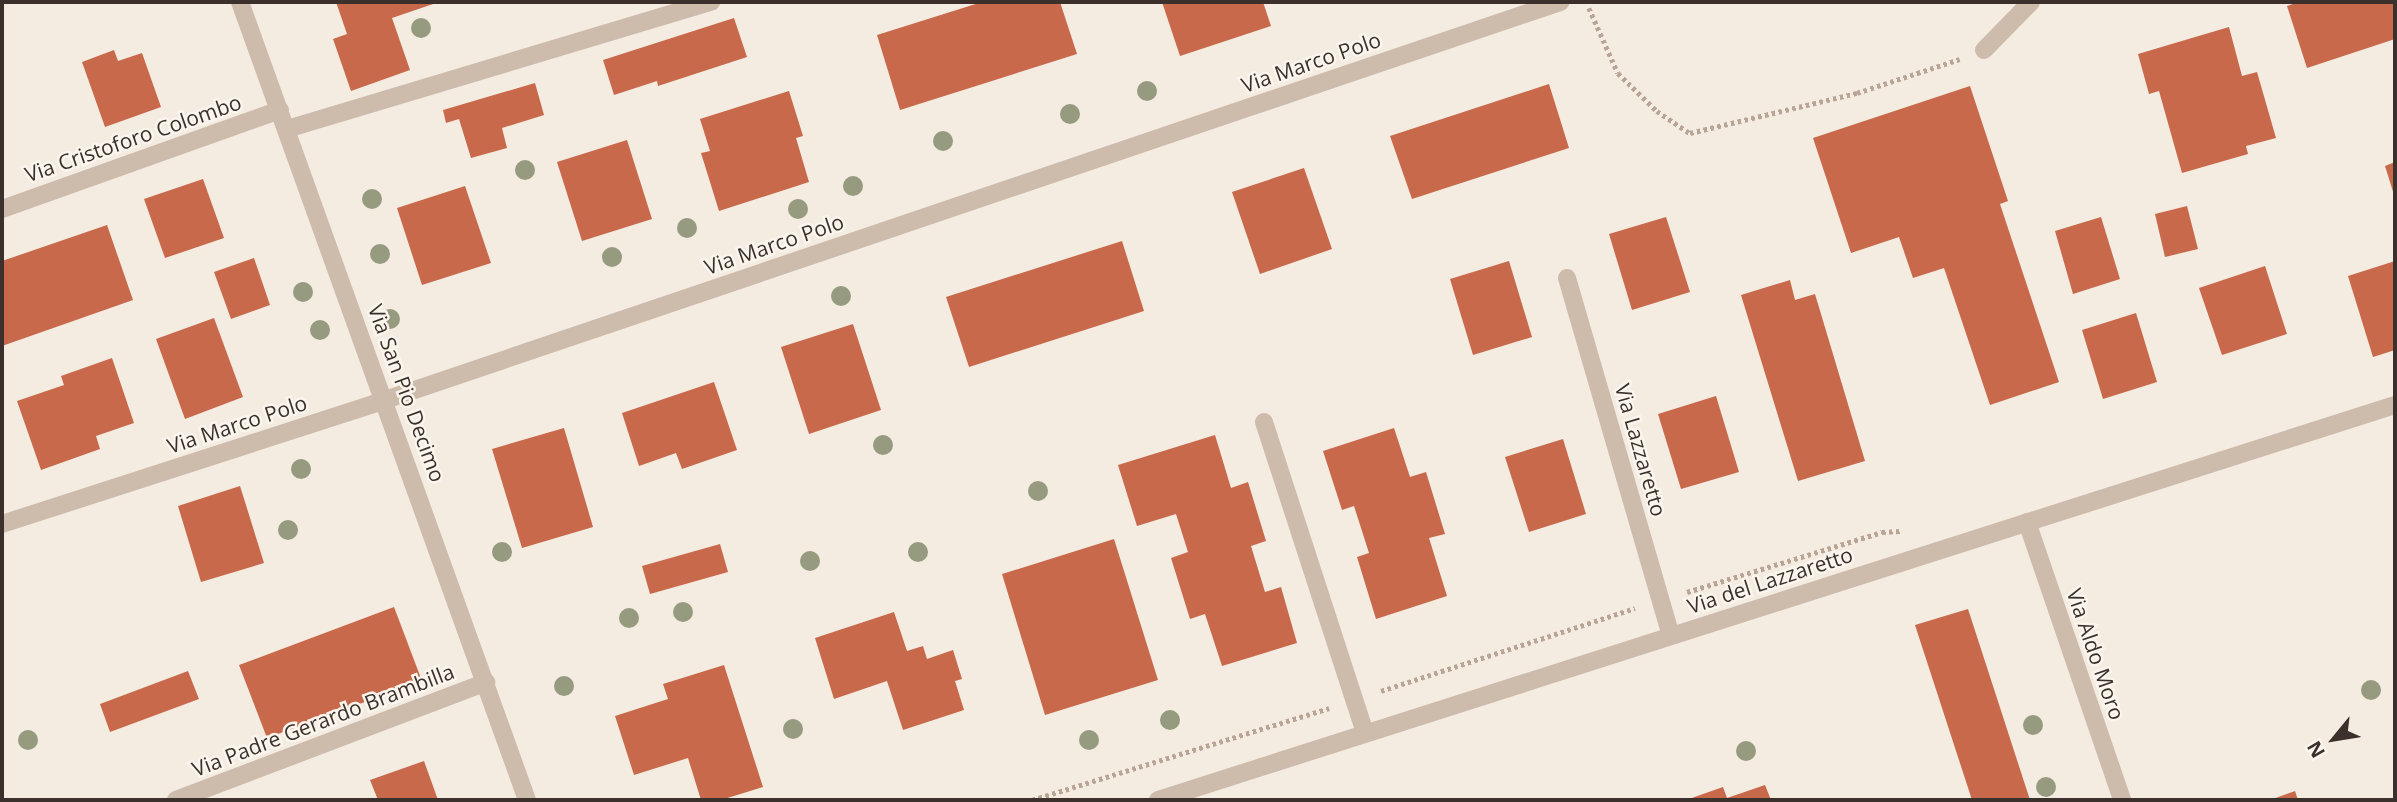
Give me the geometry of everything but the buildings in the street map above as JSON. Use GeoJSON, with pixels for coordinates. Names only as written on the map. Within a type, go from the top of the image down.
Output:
{"type":"FeatureCollection","features":[{"type":"Feature","properties":{"kind":"street","name":"Via San Pio Decimo"},"geometry":{"type":"LineString","coordinates":[[240,2],[527,800]]}},
{"type":"Feature","properties":{"kind":"street"},"geometry":{"type":"LineString","coordinates":[[287,129],[711,2]]}},
{"type":"Feature","properties":{"kind":"street","name":"Via Marco Polo"},"geometry":{"type":"LineString","coordinates":[[2,524],[385,400],[1560,2]]}},
{"type":"Feature","properties":{"kind":"street"},"geometry":{"type":"LineString","coordinates":[[1984,50],[2031,2]]}},
{"type":"Feature","properties":{"kind":"street","name":"Via Cristoforo Colombo"},"geometry":{"type":"LineString","coordinates":[[2,209],[280,110]]}},
{"type":"Feature","properties":{"kind":"street","name":"Via Lazzaretto"},"geometry":{"type":"LineString","coordinates":[[1567,278],[1671,635]]}},
{"type":"Feature","properties":{"kind":"street","name":"Via del Lazzaretto"},"geometry":{"type":"LineString","coordinates":[[1158,800],[2395,405]]}},
{"type":"Feature","properties":{"kind":"street"},"geometry":{"type":"LineString","coordinates":[[1264,422],[1365,733]]}},
{"type":"Feature","properties":{"kind":"street","name":"Via Aldo Moro"},"geometry":{"type":"LineString","coordinates":[[2027,522],[2122,800]]}},
{"type":"Feature","properties":{"kind":"street","name":"Via Padre Gerardo Brambilla"},"geometry":{"type":"LineString","coordinates":[[176,800],[486,682]]}},
{"type":"Feature","properties":{"kind":"path"},"geometry":{"type":"LineString","coordinates":[[1587,2],[1618,73],[1657,111],[1690,133],[1857,93],[1984,50]]}},
{"type":"Feature","properties":{"kind":"path"},"geometry":{"type":"LineString","coordinates":[[1032,800],[1354,700],[1661,600],[1882,532],[1908,530]]}}]}
